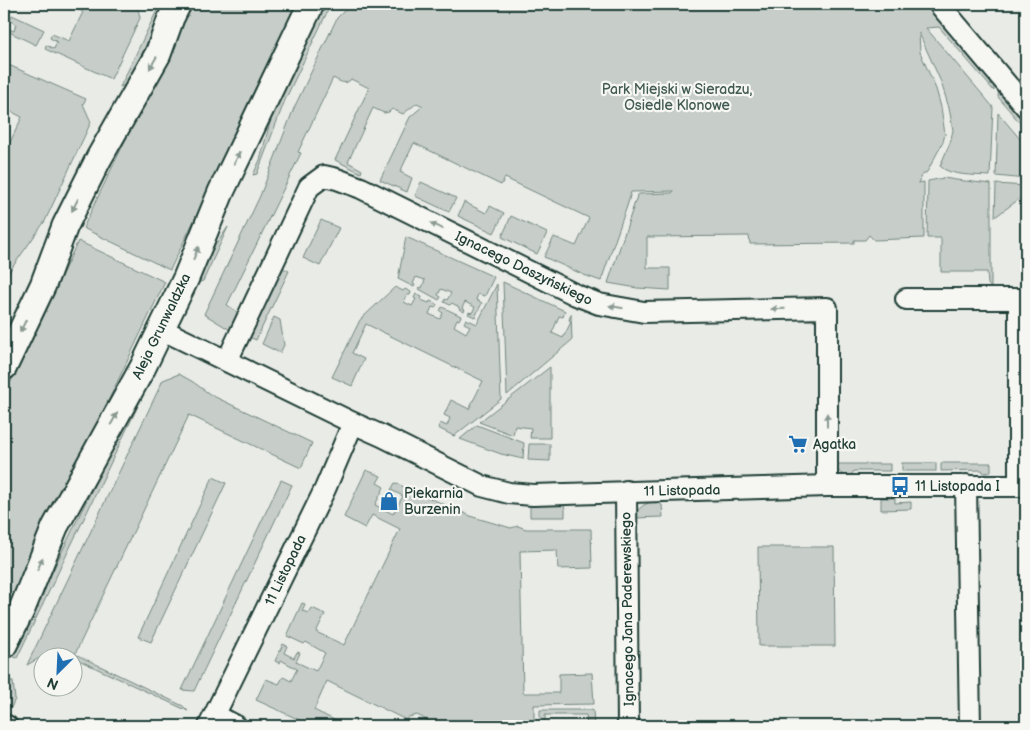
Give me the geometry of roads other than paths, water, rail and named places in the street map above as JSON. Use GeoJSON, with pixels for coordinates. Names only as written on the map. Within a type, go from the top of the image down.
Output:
{"type":"FeatureCollection","features":[{"type":"Feature","properties":{"kind":"street"},"geometry":{"type":"LineString","coordinates":[[4,367],[43,285],[65,226],[99,158],[158,54],[178,4]]}},
{"type":"Feature","properties":{"kind":"street","name":"Aleja Grunwaldzka"},"geometry":{"type":"LineString","coordinates":[[4,645],[22,609],[55,527],[143,367],[186,278],[221,192],[311,4]]}},
{"type":"Feature","properties":{"kind":"street"},"geometry":{"type":"LineString","coordinates":[[939,4],[1026,107]]}},
{"type":"Feature","properties":{"kind":"street","name":"Ignacego Daszyńskiego"},"geometry":{"type":"LineString","coordinates":[[227,361],[309,187],[324,176],[361,188],[576,295],[599,304],[644,312],[827,308],[828,486]]}},
{"type":"Feature","properties":{"kind":"street"},"geometry":{"type":"LineString","coordinates":[[906,299],[1023,300],[1023,486]]}},
{"type":"Feature","properties":{"kind":"street","name":"11 Listopada"},"geometry":{"type":"LineString","coordinates":[[161,329],[482,486],[510,493],[534,495],[828,486],[1023,486]]}},
{"type":"Feature","properties":{"kind":"street","name":"11 Listopada"},"geometry":{"type":"LineString","coordinates":[[212,720],[320,498],[353,423]]}},
{"type":"Feature","properties":{"kind":"street"},"geometry":{"type":"LineString","coordinates":[[966,485],[970,726]]}},
{"type":"Feature","properties":{"kind":"street","name":"Ignacego Jana Paderewskiego"},"geometry":{"type":"LineString","coordinates":[[626,491],[628,726]]}},
{"type":"Feature","properties":{"kind":"street"},"geometry":{"type":"LineString","coordinates":[[212,720],[236,726]]}},
{"type":"Feature","properties":{"kind":"place","name":"Agatka"},"geometry":{"type":"Point","coordinates":[798,444]}},
{"type":"Feature","properties":{"kind":"place","name":"11 Listopada I"},"geometry":{"type":"Point","coordinates":[900,486]}},
{"type":"Feature","properties":{"kind":"place","name":"Piekarnia Burzenin"},"geometry":{"type":"Point","coordinates":[389,501]}},
{"type":"Feature","properties":{"kind":"park label","name":"Park Miejski w Sieradzu, Osiedle Klonowe"},"geometry":{"type":"Point","coordinates":[677,98]}}]}
